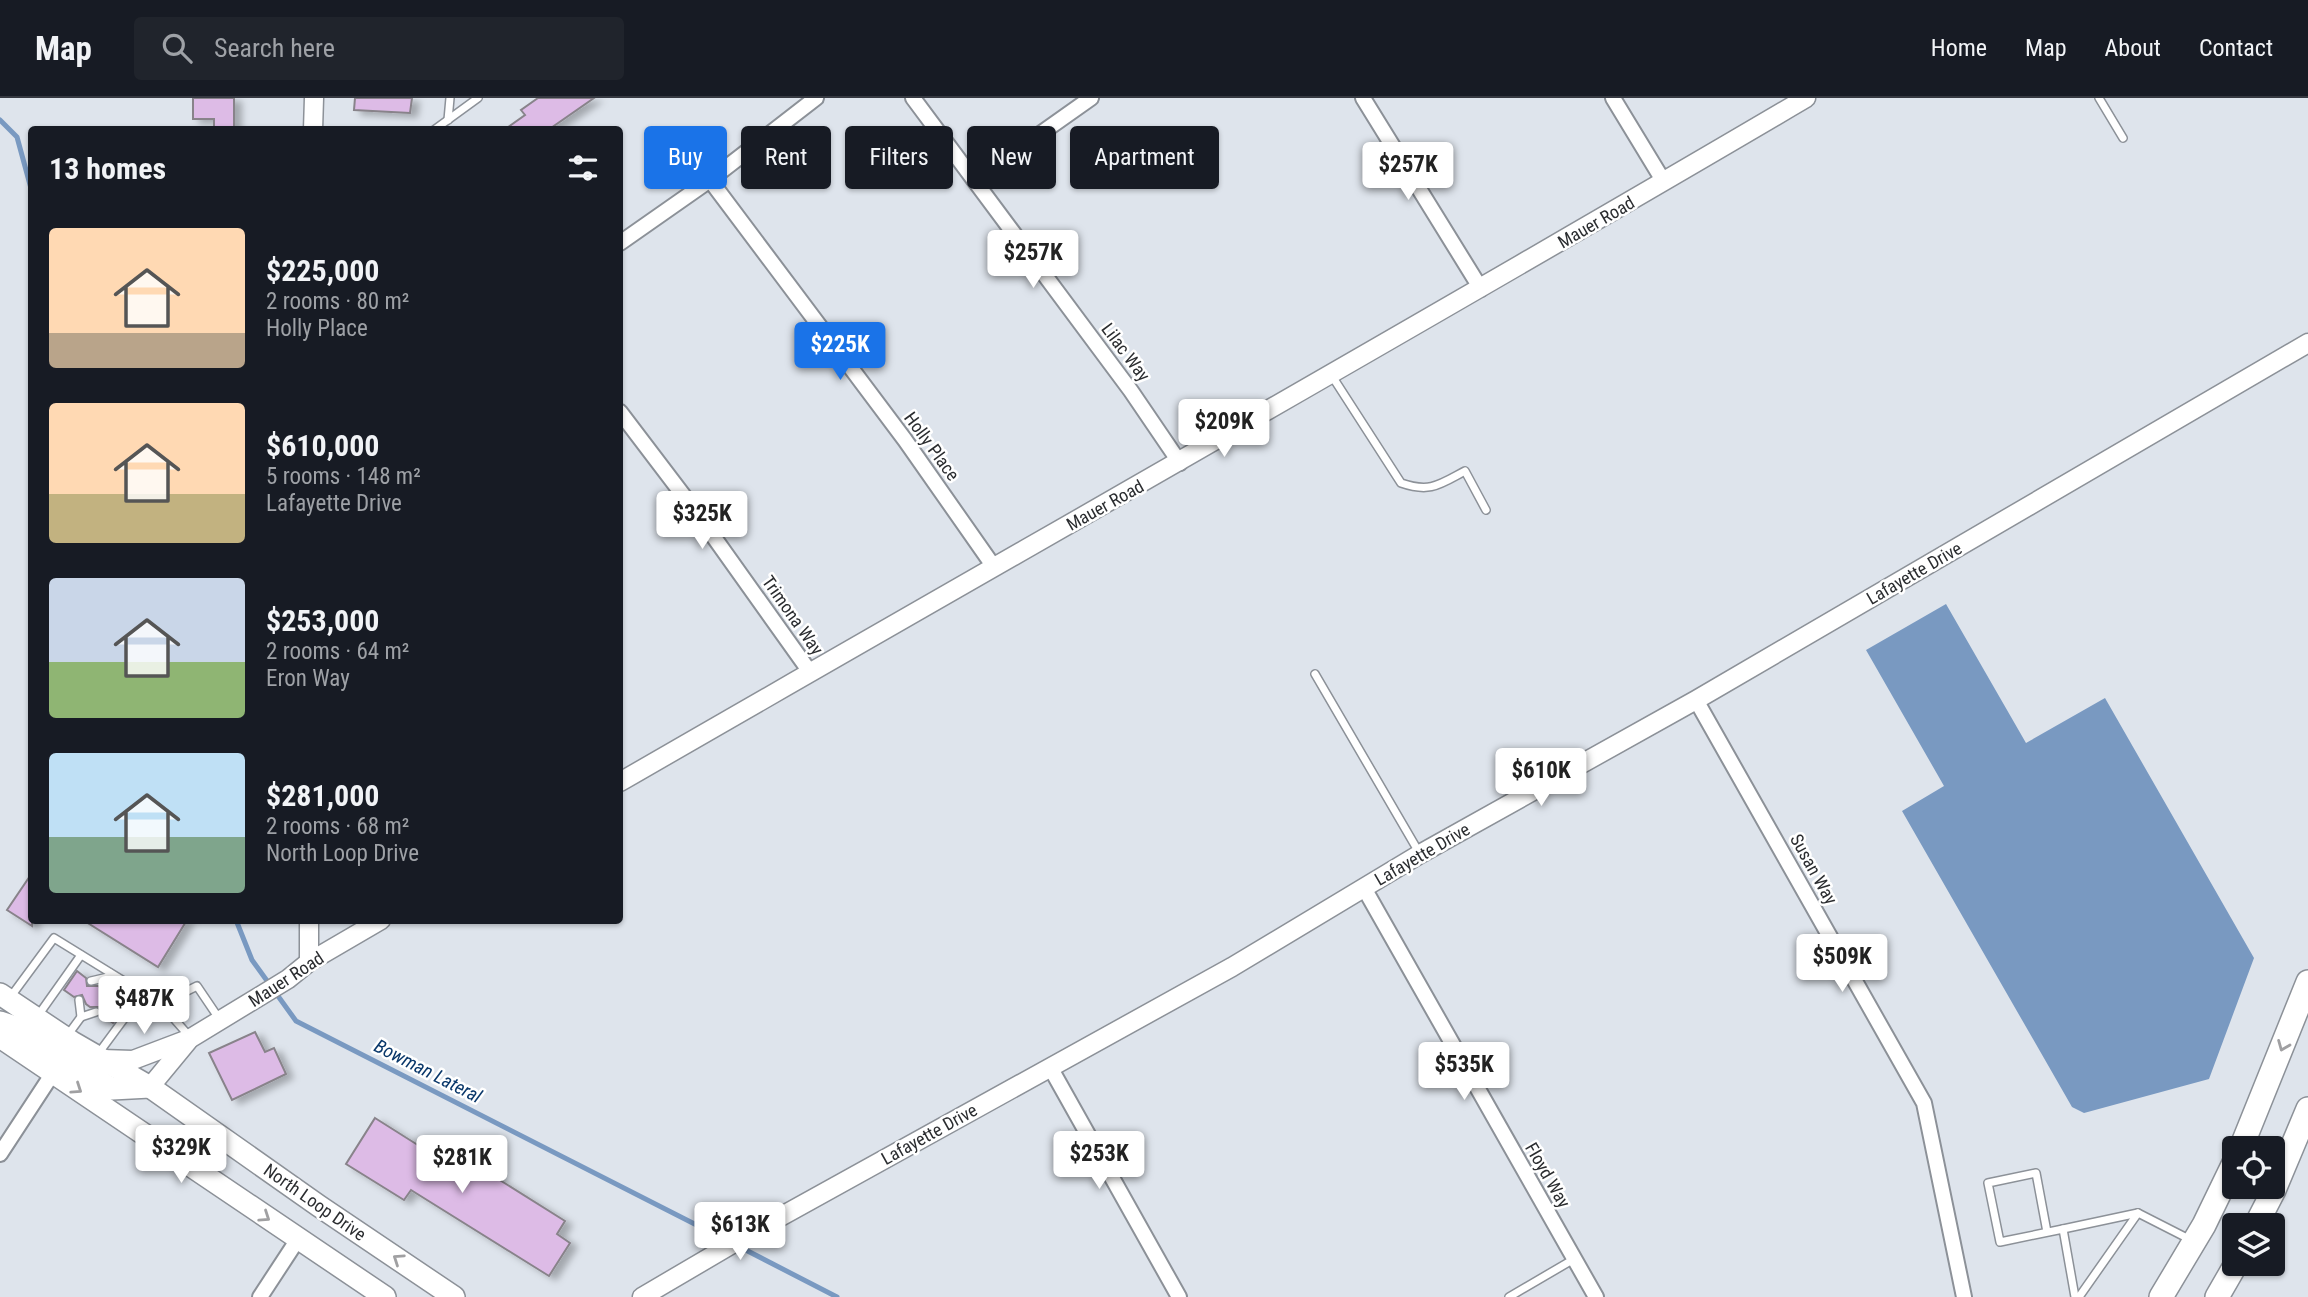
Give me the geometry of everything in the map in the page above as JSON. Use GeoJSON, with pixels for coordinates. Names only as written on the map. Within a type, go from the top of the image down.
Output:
{"type":"FeatureCollection","features":[{"type":"Feature","properties":{"kind":"main road"},"geometry":{"type":"LineString","coordinates":[[2246,1136],[2308,982]]}},
{"type":"Feature","properties":{"kind":"main road","name":"North Loop Drive"},"geometry":{"type":"LineString","coordinates":[[4,997],[150,1087],[454,1297]]}},
{"type":"Feature","properties":{"kind":"main road"},"geometry":{"type":"LineString","coordinates":[[0,1022],[18,1028],[112,1088],[150,1087]]}},
{"type":"Feature","properties":{"kind":"main road"},"geometry":{"type":"LineString","coordinates":[[0,1037],[385,1297]]}},
{"type":"Feature","properties":{"kind":"main road"},"geometry":{"type":"LineString","coordinates":[[2261,1213],[2308,1109]]}},
{"type":"Feature","properties":{"kind":"main road"},"geometry":{"type":"LineString","coordinates":[[2161,1297],[2222,1186]]}},
{"type":"Feature","properties":{"kind":"main road"},"geometry":{"type":"LineString","coordinates":[[2217,1297],[2229,1276]]}},
{"type":"Feature","properties":{"kind":"street"},"geometry":{"type":"LineString","coordinates":[[313,126],[314,98]]}},
{"type":"Feature","properties":{"kind":"street"},"geometry":{"type":"LineString","coordinates":[[727,167],[816,98]]}},
{"type":"Feature","properties":{"kind":"street","name":"Lilac Way"},"geometry":{"type":"LineString","coordinates":[[913,98],[967,169]]}},
{"type":"Feature","properties":{"kind":"street"},"geometry":{"type":"LineString","coordinates":[[1051,126],[1091,98]]}},
{"type":"Feature","properties":{"kind":"street"},"geometry":{"type":"LineString","coordinates":[[1363,98],[1481,289]]}},
{"type":"Feature","properties":{"kind":"street"},"geometry":{"type":"LineString","coordinates":[[1613,98],[1664,182]]}},
{"type":"Feature","properties":{"kind":"street","name":"Mauer Road"},"geometry":{"type":"LineString","coordinates":[[623,775],[1180,463],[1806,98]]}},
{"type":"Feature","properties":{"kind":"street"},"geometry":{"type":"LineString","coordinates":[[623,241],[697,189]]}},
{"type":"Feature","properties":{"kind":"street","name":"Holly Place"},"geometry":{"type":"LineString","coordinates":[[717,189],[860,379],[994,567]]}},
{"type":"Feature","properties":{"kind":"street","name":"Lilac Way"},"geometry":{"type":"LineString","coordinates":[[982,189],[1131,391],[1180,463]]}},
{"type":"Feature","properties":{"kind":"street","name":"Lafayette Drive"},"geometry":{"type":"LineString","coordinates":[[642,1297],[751,1233],[1232,967],[1420,854],[1696,700],[2308,343]]}},
{"type":"Feature","properties":{"kind":"street","name":"Trimona Way"},"geometry":{"type":"LineString","coordinates":[[623,416],[810,671]]}},
{"type":"Feature","properties":{"kind":"street","name":"Susan Way"},"geometry":{"type":"LineString","coordinates":[[1696,700],[1924,1103],[1964,1297]]}},
{"type":"Feature","properties":{"kind":"street","name":"Floyd Way"},"geometry":{"type":"LineString","coordinates":[[1364,888],[1597,1297]]}},
{"type":"Feature","properties":{"kind":"street"},"geometry":{"type":"LineString","coordinates":[[309,924],[309,962]]}},
{"type":"Feature","properties":{"kind":"street","name":"Mauer Road"},"geometry":{"type":"LineString","coordinates":[[99,1057],[133,1060],[191,1038],[288,979],[309,962],[374,924]]}},
{"type":"Feature","properties":{"kind":"street","name":"Mauer Road"},"geometry":{"type":"LineString","coordinates":[[150,1087],[191,1038]]}},
{"type":"Feature","properties":{"kind":"street"},"geometry":{"type":"LineString","coordinates":[[1050,1067],[1179,1297]]}},
{"type":"Feature","properties":{"kind":"street"},"geometry":{"type":"LineString","coordinates":[[0,1154],[53,1073]]}},
{"type":"Feature","properties":{"kind":"street"},"geometry":{"type":"LineString","coordinates":[[260,1297],[298,1239]]}},
{"type":"Feature","properties":{"kind":"lane"},"geometry":{"type":"LineString","coordinates":[[448,120],[450,98]]}},
{"type":"Feature","properties":{"kind":"lane"},"geometry":{"type":"LineString","coordinates":[[440,126],[478,98]]}},
{"type":"Feature","properties":{"kind":"lane"},"geometry":{"type":"LineString","coordinates":[[2099,98],[2123,138]]}},
{"type":"Feature","properties":{"kind":"lane"},"geometry":{"type":"LineString","coordinates":[[1331,375],[1401,483],[1418,489],[1432,488],[1465,471],[1486,510]]}},
{"type":"Feature","properties":{"kind":"lane"},"geometry":{"type":"LineString","coordinates":[[1315,674],[1420,854]]}},
{"type":"Feature","properties":{"kind":"lane"},"geometry":{"type":"LineString","coordinates":[[4,997],[54,938],[109,975],[161,1004],[191,1038]]}},
{"type":"Feature","properties":{"kind":"lane"},"geometry":{"type":"LineString","coordinates":[[37,1018],[81,955]]}},
{"type":"Feature","properties":{"kind":"lane"},"geometry":{"type":"LineString","coordinates":[[91,981],[109,975]]}},
{"type":"Feature","properties":{"kind":"lane"},"geometry":{"type":"LineString","coordinates":[[109,975],[109,993]]}},
{"type":"Feature","properties":{"kind":"lane"},"geometry":{"type":"LineString","coordinates":[[161,1004],[197,986],[220,1020]]}},
{"type":"Feature","properties":{"kind":"lane"},"geometry":{"type":"LineString","coordinates":[[99,1057],[143,993]]}},
{"type":"Feature","properties":{"kind":"lane"},"geometry":{"type":"LineString","coordinates":[[79,1000],[81,1017]]}},
{"type":"Feature","properties":{"kind":"lane"},"geometry":{"type":"LineString","coordinates":[[66,1037],[81,1017],[96,1012]]}},
{"type":"Feature","properties":{"kind":"lane"},"geometry":{"type":"LineString","coordinates":[[2047,1232],[2036,1173],[1988,1183],[2000,1242],[2138,1213],[2194,1241]]}},
{"type":"Feature","properties":{"kind":"lane"},"geometry":{"type":"LineString","coordinates":[[2077,1297],[2138,1213]]}},
{"type":"Feature","properties":{"kind":"lane"},"geometry":{"type":"LineString","coordinates":[[2063,1229],[2077,1297]]}},
{"type":"Feature","properties":{"kind":"lane"},"geometry":{"type":"LineString","coordinates":[[1509,1297],[1574,1259]]}},
{"type":"Feature","properties":{"kind":"water"},"geometry":{"type":"Polygon","coordinates":[[[1946,604],[2026,743],[2105,698],[2254,958],[2209,1079],[2084,1113],[2072,1107],[1902,811],[1944,786],[1866,650],[1946,604]]]}},
{"type":"Feature","properties":{"kind":"building"},"geometry":{"type":"Polygon","coordinates":[[[193,98],[234,98],[234,126],[214,126],[214,119],[193,119],[193,98]]]}},
{"type":"Feature","properties":{"kind":"building"},"geometry":{"type":"Polygon","coordinates":[[[355,98],[412,98],[410,113],[354,110],[355,98]]]}},
{"type":"Feature","properties":{"kind":"building"},"geometry":{"type":"Polygon","coordinates":[[[538,98],[594,98],[554,126],[510,126],[525,115],[521,110],[538,98]]]}},
{"type":"Feature","properties":{"kind":"building"},"geometry":{"type":"Polygon","coordinates":[[[28,879],[28,923],[7,910],[28,879]]]}},
{"type":"Feature","properties":{"kind":"building"},"geometry":{"type":"Polygon","coordinates":[[[89,924],[185,924],[158,967],[89,924]]]}},
{"type":"Feature","properties":{"kind":"building"},"geometry":{"type":"Polygon","coordinates":[[[77,971],[86,978],[87,986],[103,988],[106,998],[114,996],[127,1004],[113,1023],[101,1015],[99,1007],[86,1004],[82,995],[74,997],[64,990],[77,971]]]}},
{"type":"Feature","properties":{"kind":"building"},"geometry":{"type":"Polygon","coordinates":[[[255,1032],[265,1052],[274,1048],[286,1074],[232,1100],[209,1053],[255,1032]]]}},
{"type":"Feature","properties":{"kind":"building"},"geometry":{"type":"Polygon","coordinates":[[[375,1118],[432,1154],[436,1148],[483,1178],[487,1172],[565,1221],[557,1234],[570,1243],[549,1276],[411,1190],[404,1200],[346,1164],[375,1118]]]}},
{"type":"Feature","properties":{"kind":"waterway","name":"Bowman Lateral"},"geometry":{"type":"LineString","coordinates":[[0,120],[17,137],[28,177]]}},
{"type":"Feature","properties":{"kind":"waterway","name":"Bowman Lateral"},"geometry":{"type":"LineString","coordinates":[[238,924],[252,960],[296,1021],[728,1241]]}},
{"type":"Feature","properties":{"kind":"waterway","name":"Bowman Lateral"},"geometry":{"type":"LineString","coordinates":[[736,1245],[837,1297]]}}]}
